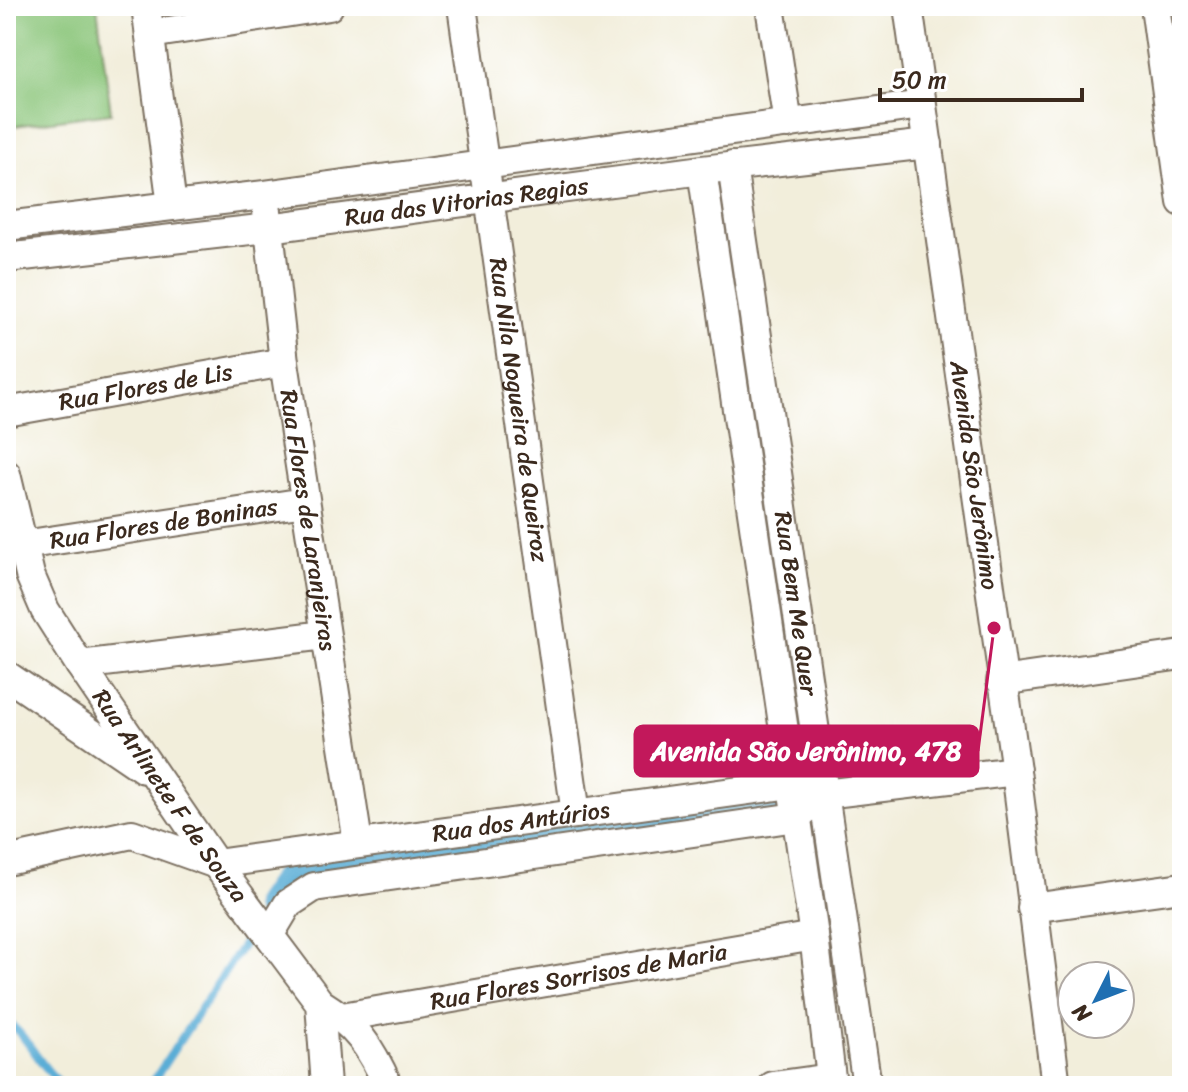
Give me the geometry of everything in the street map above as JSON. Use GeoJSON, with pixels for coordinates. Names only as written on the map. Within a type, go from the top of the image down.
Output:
{"type":"FeatureCollection","features":[{"type":"Feature","properties":{"kind":"street"},"geometry":{"type":"LineString","coordinates":[[146,6],[172,206]]}},
{"type":"Feature","properties":{"kind":"street"},"geometry":{"type":"LineString","coordinates":[[150,34],[329,6]]}},
{"type":"Feature","properties":{"kind":"street","name":"Rua Nila Nogueira de Queiroz"},"geometry":{"type":"LineString","coordinates":[[462,6],[576,814]]}},
{"type":"Feature","properties":{"kind":"street"},"geometry":{"type":"LineString","coordinates":[[770,6],[788,124]]}},
{"type":"Feature","properties":{"kind":"street","name":"Avenida São Jerônimo"},"geometry":{"type":"LineString","coordinates":[[908,6],[1016,771],[1056,1086]]}},
{"type":"Feature","properties":{"kind":"street"},"geometry":{"type":"LineString","coordinates":[[1155,6],[1181,191]]}},
{"type":"Feature","properties":{"kind":"street","name":"Rua das Vitorias Regias"},"geometry":{"type":"LineString","coordinates":[[6,226],[265,195],[922,105]]}},
{"type":"Feature","properties":{"kind":"street","name":"Rua das Vitorias Regias"},"geometry":{"type":"LineString","coordinates":[[6,258],[269,228],[732,166],[928,144]]}},
{"type":"Feature","properties":{"kind":"street","name":"Rua Bem Me Quer"},"geometry":{"type":"LineString","coordinates":[[732,166],[867,1086]]}},
{"type":"Feature","properties":{"kind":"street","name":"Rua Bem Me Quer"},"geometry":{"type":"LineString","coordinates":[[702,170],[814,936],[832,1082]]}},
{"type":"Feature","properties":{"kind":"street","name":"Rua Flores de Laranjeiras"},"geometry":{"type":"LineString","coordinates":[[265,195],[284,362],[358,843]]}},
{"type":"Feature","properties":{"kind":"street","name":"Rua Flores de Lis"},"geometry":{"type":"LineString","coordinates":[[6,412],[284,362]]}},
{"type":"Feature","properties":{"kind":"street","name":"Rua Arlinete F de Souza"},"geometry":{"type":"LineString","coordinates":[[6,474],[14,548],[45,610],[216,864],[331,1010],[372,1052],[388,1086]]}},
{"type":"Feature","properties":{"kind":"street","name":"Rua Flores de Boninas"},"geometry":{"type":"LineString","coordinates":[[14,548],[305,502]]}},
{"type":"Feature","properties":{"kind":"street"},"geometry":{"type":"LineString","coordinates":[[80,665],[325,635]]}},
{"type":"Feature","properties":{"kind":"street"},"geometry":{"type":"LineString","coordinates":[[1001,681],[1182,655]]}},
{"type":"Feature","properties":{"kind":"street"},"geometry":{"type":"LineString","coordinates":[[6,675],[158,778]]}},
{"type":"Feature","properties":{"kind":"street","name":"Rua dos Antúrios"},"geometry":{"type":"LineString","coordinates":[[216,864],[791,784],[824,794],[1016,771]]}},
{"type":"Feature","properties":{"kind":"street"},"geometry":{"type":"LineString","coordinates":[[796,817],[824,794]]}},
{"type":"Feature","properties":{"kind":"street","name":"Rua dos Antúrios"},"geometry":{"type":"LineString","coordinates":[[270,934],[288,904],[314,887],[796,817]]}},
{"type":"Feature","properties":{"kind":"street"},"geometry":{"type":"LineString","coordinates":[[6,861],[132,834],[216,864]]}},
{"type":"Feature","properties":{"kind":"street"},"geometry":{"type":"LineString","coordinates":[[1032,908],[1182,887]]}},
{"type":"Feature","properties":{"kind":"street","name":"Rua Flores Sorrisos de Maria"},"geometry":{"type":"LineString","coordinates":[[331,1010],[814,936]]}},
{"type":"Feature","properties":{"kind":"street"},"geometry":{"type":"LineString","coordinates":[[326,1086],[331,1010]]}},
{"type":"Feature","properties":{"kind":"street"},"geometry":{"type":"LineString","coordinates":[[773,1086],[832,1082]]}},
{"type":"Feature","properties":{"kind":"green space"},"geometry":{"type":"Polygon","coordinates":[[[6,6],[97,6],[111,113],[6,127],[6,6]]]}},
{"type":"Feature","properties":{"kind":"waterway"},"geometry":{"type":"LineString","coordinates":[[268,905],[292,870],[767,806]]}},
{"type":"Feature","properties":{"kind":"waterway"},"geometry":{"type":"LineString","coordinates":[[150,1086],[246,940]]}},
{"type":"Feature","properties":{"kind":"waterway"},"geometry":{"type":"LineString","coordinates":[[6,1021],[65,1086]]}},
{"type":"Feature","properties":{"kind":"place","name":"Avenida São Jerônimo, 478"},"geometry":{"type":"Point","coordinates":[994,628]}}]}
